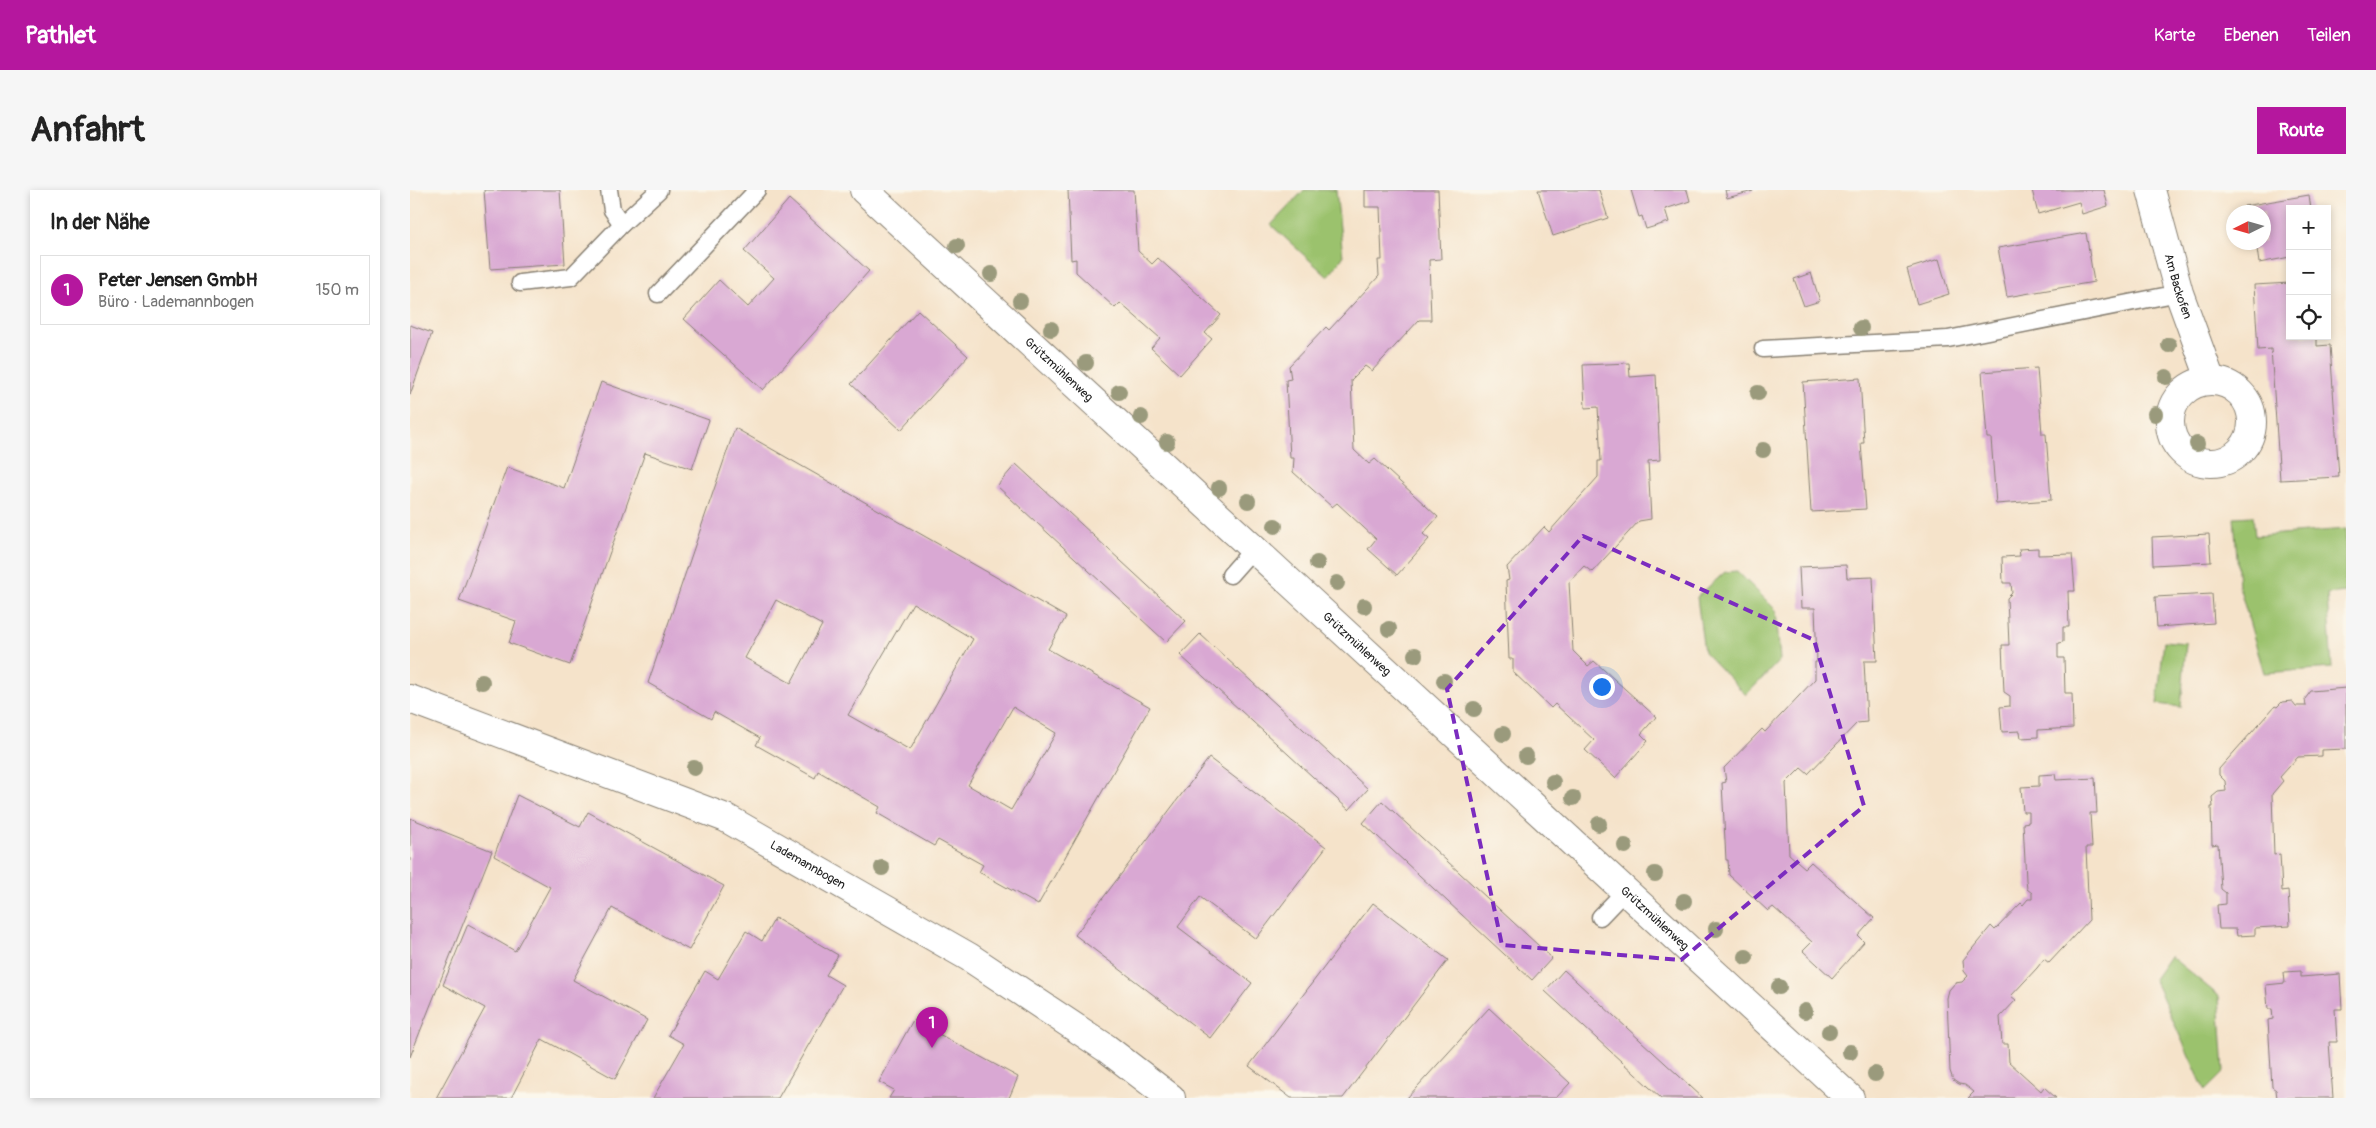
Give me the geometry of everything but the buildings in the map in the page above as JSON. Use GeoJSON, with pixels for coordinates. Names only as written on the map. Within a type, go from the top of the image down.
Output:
{"type":"FeatureCollection","features":[{"type":"Feature","properties":{"kind":"street","name":"Am Backofen"},"geometry":{"type":"LineString","coordinates":[[2151,190],[2179,293],[2211,381]]}},
{"type":"Feature","properties":{"kind":"street","name":"Grützmühlenweg"},"geometry":{"type":"LineString","coordinates":[[869,192],[1253,549],[1850,1098]]}},
{"type":"Feature","properties":{"kind":"street","name":"Lademannbogen"},"geometry":{"type":"LineString","coordinates":[[410,699],[726,818],[969,957],[1106,1048],[1171,1098]]}},
{"type":"Feature","properties":{"kind":"lane"},"geometry":{"type":"LineString","coordinates":[[609,190],[612,210],[622,224]]}},
{"type":"Feature","properties":{"kind":"lane"},"geometry":{"type":"LineString","coordinates":[[520,283],[571,277],[622,224],[659,190]]}},
{"type":"Feature","properties":{"kind":"lane"},"geometry":{"type":"LineString","coordinates":[[658,294],[758,190]]}},
{"type":"Feature","properties":{"kind":"lane"},"geometry":{"type":"LineString","coordinates":[[1763,349],[1948,339],[2179,293]]}},
{"type":"Feature","properties":{"kind":"lane"},"geometry":{"type":"LineString","coordinates":[[1230,575],[1253,549]]}},
{"type":"Feature","properties":{"kind":"lane"},"geometry":{"type":"LineString","coordinates":[[1600,917],[1625,891]]}},
{"type":"Feature","properties":{"kind":"highlighted area"},"geometry":{"type":"Polygon","coordinates":[[[1583,536],[1814,640],[1864,806],[1681,960],[1502,945],[1447,689],[1583,536]]]}},
{"type":"Feature","properties":{"kind":"green space"},"geometry":{"type":"Polygon","coordinates":[[[1304,190],[1336,190],[1343,257],[1328,277],[1271,225],[1304,190]]]}},
{"type":"Feature","properties":{"kind":"green space"},"geometry":{"type":"Polygon","coordinates":[[[2253,516],[2255,536],[2346,529],[2346,592],[2327,594],[2332,668],[2264,673],[2239,586],[2234,517],[2253,516]]]}},
{"type":"Feature","properties":{"kind":"green space"},"geometry":{"type":"Polygon","coordinates":[[[1737,571],[1776,610],[1780,660],[1746,695],[1704,652],[1697,597],[1725,572],[1737,571]]]}},
{"type":"Feature","properties":{"kind":"green space"},"geometry":{"type":"Polygon","coordinates":[[[2164,641],[2186,643],[2181,707],[2157,704],[2164,641]]]}},
{"type":"Feature","properties":{"kind":"green space"},"geometry":{"type":"Polygon","coordinates":[[[2170,956],[2219,996],[2224,1072],[2205,1091],[2154,979],[2170,956]]]}},
{"type":"Feature","properties":{"kind":"place","name":"Peter Jensen GmbH"},"geometry":{"type":"Point","coordinates":[932,1048]}}]}
